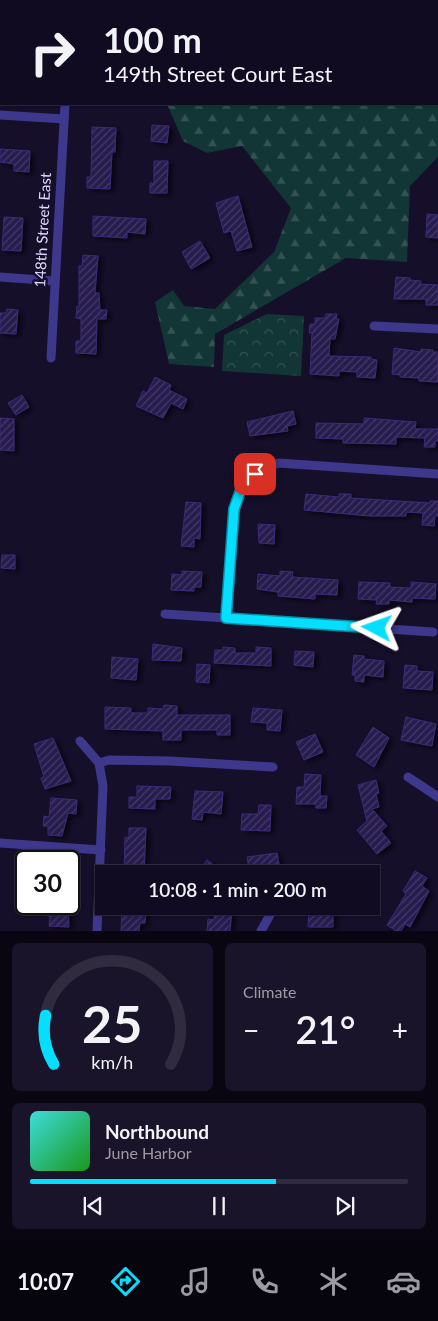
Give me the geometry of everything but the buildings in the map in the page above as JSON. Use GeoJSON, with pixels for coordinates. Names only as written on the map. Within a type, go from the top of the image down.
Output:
{"type":"FeatureCollection","features":[{"type":"Feature","properties":{"kind":"street","name":"148th Street East"},"geometry":{"type":"LineString","coordinates":[[51,358],[65,105]]}},
{"type":"Feature","properties":{"kind":"street"},"geometry":{"type":"LineString","coordinates":[[0,115],[64,119]]}},
{"type":"Feature","properties":{"kind":"street"},"geometry":{"type":"LineString","coordinates":[[0,277],[54,281]]}},
{"type":"Feature","properties":{"kind":"street"},"geometry":{"type":"LineString","coordinates":[[374,326],[438,329]]}},
{"type":"Feature","properties":{"kind":"street"},"geometry":{"type":"LineString","coordinates":[[226,618],[234,509],[240,492],[255,474],[270,466],[288,462],[438,474]]}},
{"type":"Feature","properties":{"kind":"street"},"geometry":{"type":"LineString","coordinates":[[165,614],[433,632]]}},
{"type":"Feature","properties":{"kind":"street"},"geometry":{"type":"LineString","coordinates":[[80,741],[99,763],[103,786],[97,931]]}},
{"type":"Feature","properties":{"kind":"street"},"geometry":{"type":"LineString","coordinates":[[99,763],[109,760],[170,761],[273,767]]}},
{"type":"Feature","properties":{"kind":"street"},"geometry":{"type":"LineString","coordinates":[[408,777],[438,796]]}},
{"type":"Feature","properties":{"kind":"street"},"geometry":{"type":"LineString","coordinates":[[0,843],[101,850]]}},
{"type":"Feature","properties":{"kind":"street"},"geometry":{"type":"LineString","coordinates":[[261,931],[270,915]]}},
{"type":"Feature","properties":{"kind":"green space"},"geometry":{"type":"Polygon","coordinates":[[[167,105],[438,105],[438,157],[410,186],[407,262],[346,258],[215,334],[214,367],[169,364],[155,302],[173,290],[184,306],[215,309],[274,252],[291,208],[242,146],[207,153],[183,141],[167,105]]]}},
{"type":"Feature","properties":{"kind":"green space"},"geometry":{"type":"Polygon","coordinates":[[[267,314],[304,316],[301,376],[222,371],[224,335],[267,314]]]}},
{"type":"Feature","properties":{"kind":"route"},"geometry":{"type":"LineString","coordinates":[[255,474],[240,492],[234,509],[226,618],[377,628]]}}]}
